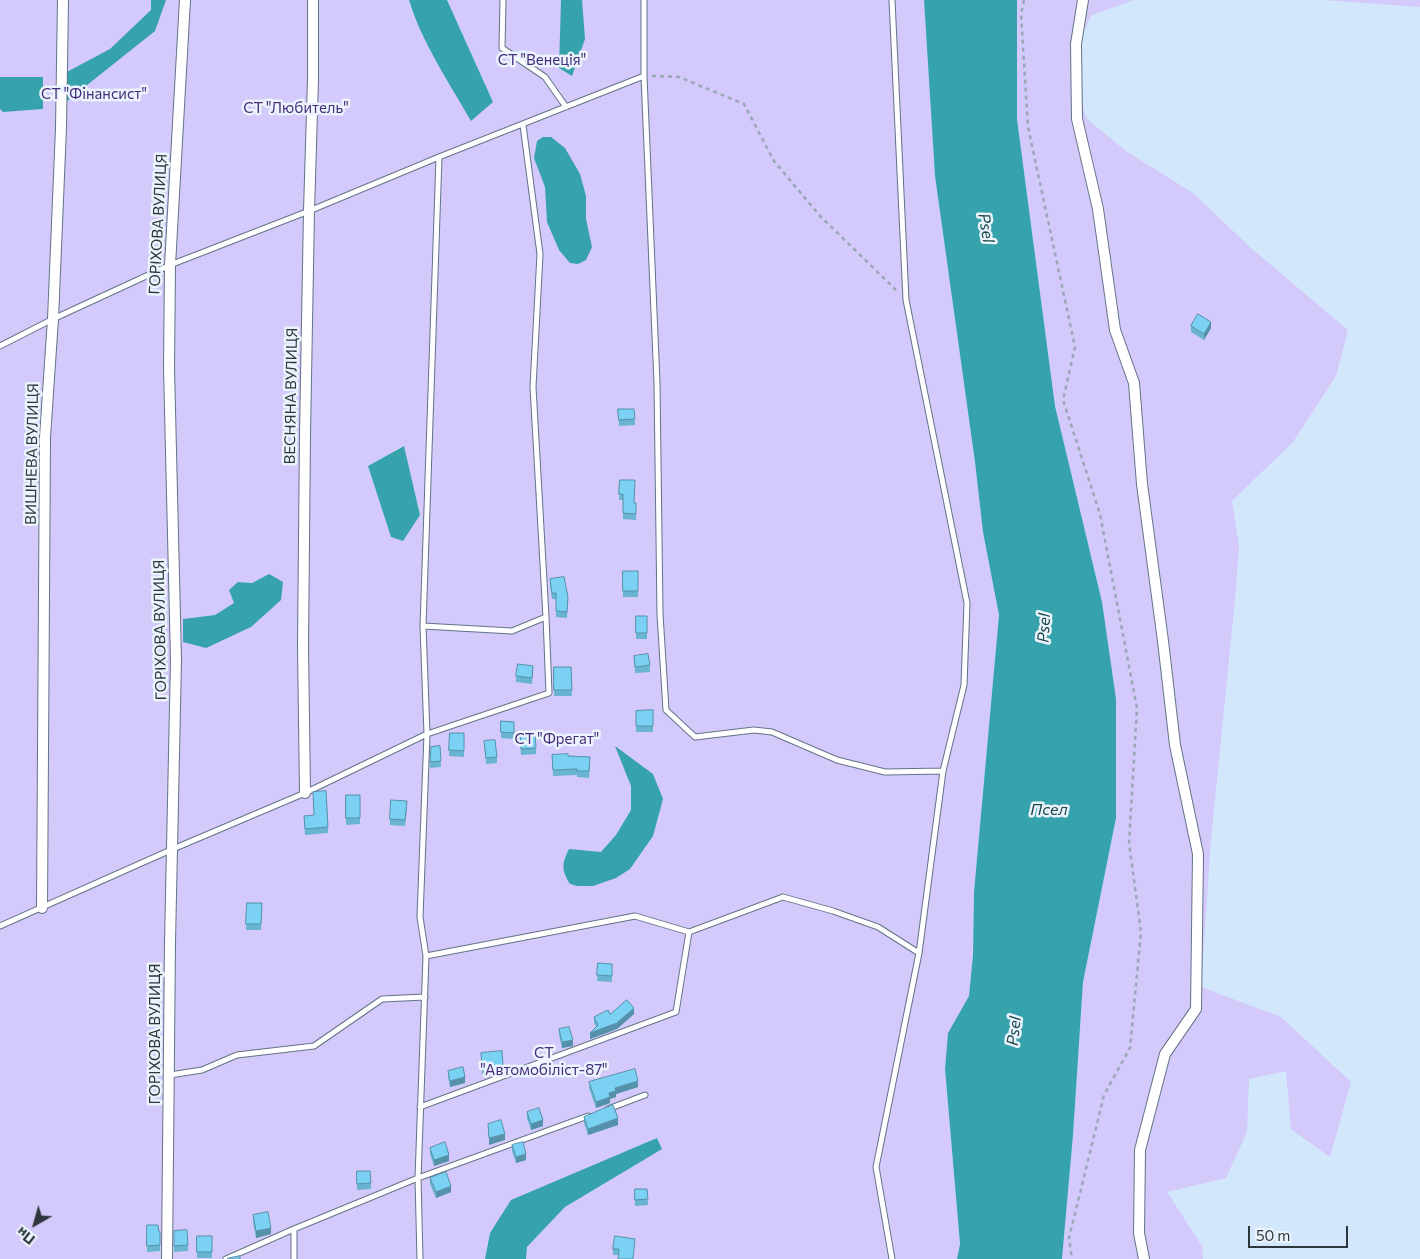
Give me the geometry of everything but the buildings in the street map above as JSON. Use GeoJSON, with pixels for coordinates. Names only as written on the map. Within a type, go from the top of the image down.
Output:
{"type":"FeatureCollection","features":[{"type":"Feature","properties":{"kind":"street","name":"ВИШНЕВА ВУЛИЦЯ"},"geometry":{"type":"LineString","coordinates":[[42,908],[45,437],[61,128],[63,0]]}},
{"type":"Feature","properties":{"kind":"street","name":"ГОРІХОВА ВУЛИЦЯ"},"geometry":{"type":"LineString","coordinates":[[167,1259],[170,942],[176,660],[169,368],[170,265],[185,0]]}},
{"type":"Feature","properties":{"kind":"street","name":"ВЕСНЯНА ВУЛИЦЯ"},"geometry":{"type":"LineString","coordinates":[[305,793],[304,607],[313,0]]}},
{"type":"Feature","properties":{"kind":"street"},"geometry":{"type":"LineString","coordinates":[[1084,0],[1076,44],[1077,119],[1098,209],[1114,330],[1134,383],[1142,484],[1175,745],[1198,854],[1196,1009],[1165,1054],[1140,1150],[1139,1233],[1144,1259]]}},
{"type":"Feature","properties":{"kind":"lane"},"geometry":{"type":"LineString","coordinates":[[503,0],[502,48],[545,77],[566,107]]}},
{"type":"Feature","properties":{"kind":"lane"},"geometry":{"type":"LineString","coordinates":[[644,0],[644,76],[657,382],[660,614],[666,710],[695,737],[754,730],[772,732],[837,760],[885,772],[943,771]]}},
{"type":"Feature","properties":{"kind":"lane"},"geometry":{"type":"LineString","coordinates":[[892,0],[906,300],[967,603],[964,685],[943,771],[920,953],[876,1167],[892,1259]]}},
{"type":"Feature","properties":{"kind":"lane"},"geometry":{"type":"LineString","coordinates":[[0,346],[52,319],[170,265],[644,76]]}},
{"type":"Feature","properties":{"kind":"lane"},"geometry":{"type":"LineString","coordinates":[[0,926],[305,793],[427,734],[549,693],[533,387],[540,254],[523,124]]}},
{"type":"Feature","properties":{"kind":"lane"},"geometry":{"type":"LineString","coordinates":[[420,1259],[418,1178],[426,956],[420,917],[427,734],[423,626],[439,157]]}},
{"type":"Feature","properties":{"kind":"lane"},"geometry":{"type":"LineString","coordinates":[[423,626],[512,631],[546,617]]}},
{"type":"Feature","properties":{"kind":"lane"},"geometry":{"type":"LineString","coordinates":[[426,956],[635,916],[689,932],[783,897],[833,911],[878,927],[920,953]]}},
{"type":"Feature","properties":{"kind":"lane"},"geometry":{"type":"LineString","coordinates":[[420,1107],[676,1012],[689,932]]}},
{"type":"Feature","properties":{"kind":"lane"},"geometry":{"type":"LineString","coordinates":[[170,1076],[202,1070],[237,1055],[314,1046],[382,999],[425,997]]}},
{"type":"Feature","properties":{"kind":"lane"},"geometry":{"type":"LineString","coordinates":[[600,1112],[645,1095]]}},
{"type":"Feature","properties":{"kind":"lane"},"geometry":{"type":"LineString","coordinates":[[226,1259],[418,1178],[590,1115]]}},
{"type":"Feature","properties":{"kind":"lane"},"geometry":{"type":"LineString","coordinates":[[294,1229],[294,1259]]}},
{"type":"Feature","properties":{"kind":"path"},"geometry":{"type":"LineString","coordinates":[[1024,0],[1021,14],[1028,127],[1075,347],[1063,400],[1100,514],[1137,708],[1129,844],[1141,932],[1130,1048],[1104,1095],[1069,1238],[1072,1259]]}},
{"type":"Feature","properties":{"kind":"path"},"geometry":{"type":"LineString","coordinates":[[644,76],[679,77],[744,104],[774,161],[820,216],[906,300]]}},
{"type":"Feature","properties":{"kind":"green space"},"geometry":{"type":"Polygon","coordinates":[[[0,0],[409,0],[412,11],[434,55],[493,102],[447,0],[924,0],[935,176],[983,532],[999,615],[974,892],[973,955],[969,997],[948,1033],[945,1069],[960,1244],[957,1259],[526,1259],[527,1247],[565,1207],[661,1149],[657,1138],[490,1233],[485,1259],[0,1259],[0,0]],[[403,446],[368,466],[391,536],[420,515],[403,446]],[[269,574],[252,583],[238,582],[235,603],[215,615],[183,619],[206,648],[269,574]]]}},
{"type":"Feature","properties":{"kind":"green space"},"geometry":{"type":"Polygon","coordinates":[[[1017,0],[1134,0],[1092,15],[1081,36],[1077,91],[1087,119],[1126,151],[1193,193],[1252,249],[1348,330],[1336,376],[1293,442],[1232,501],[1239,546],[1211,839],[1201,987],[1281,1017],[1351,1082],[1330,1157],[1291,1129],[1286,1071],[1249,1079],[1247,1132],[1226,1178],[1167,1192],[1202,1246],[1203,1259],[1062,1259],[1073,1135],[1083,981],[1116,818],[1102,602],[1055,406],[1017,119],[1017,0]]]}},
{"type":"Feature","properties":{"kind":"green space"},"geometry":{"type":"Polygon","coordinates":[[[1324,0],[1420,0],[1420,7],[1324,0]]]}},
{"type":"Feature","properties":{"kind":"water"},"geometry":{"type":"Polygon","coordinates":[[[151,0],[166,0],[155,31],[62,105],[63,74],[110,49],[151,10],[151,0]]]}},
{"type":"Feature","properties":{"kind":"water"},"geometry":{"type":"Polygon","coordinates":[[[409,0],[447,0],[493,102],[471,121],[428,47],[409,0]]]}},
{"type":"Feature","properties":{"kind":"water"},"geometry":{"type":"Polygon","coordinates":[[[561,0],[582,0],[585,39],[572,76],[559,68],[561,0]]]}},
{"type":"Feature","properties":{"kind":"water","name":"Псел"},"geometry":{"type":"Polygon","coordinates":[[[924,0],[1017,0],[1017,119],[1055,406],[1102,602],[1116,699],[1116,818],[1083,982],[1073,1135],[1062,1259],[957,1259],[960,1244],[945,1069],[948,1033],[969,996],[973,955],[974,892],[999,615],[983,532],[935,176],[924,0]]]}},
{"type":"Feature","properties":{"kind":"water"},"geometry":{"type":"Polygon","coordinates":[[[0,77],[43,77],[43,109],[3,112],[0,109],[0,77]]]}},
{"type":"Feature","properties":{"kind":"water"},"geometry":{"type":"Polygon","coordinates":[[[543,137],[551,137],[565,148],[580,174],[586,196],[586,219],[592,247],[586,260],[578,264],[570,263],[559,250],[547,222],[545,187],[534,158],[537,141],[543,137]]]}},
{"type":"Feature","properties":{"kind":"water"},"geometry":{"type":"Polygon","coordinates":[[[404,446],[420,515],[403,541],[391,537],[368,466],[404,446]]]}},
{"type":"Feature","properties":{"kind":"water"},"geometry":{"type":"Polygon","coordinates":[[[269,574],[283,582],[281,600],[251,627],[206,648],[183,642],[183,619],[215,615],[234,603],[229,590],[238,582],[252,583],[269,574]]]}},
{"type":"Feature","properties":{"kind":"water"},"geometry":{"type":"Polygon","coordinates":[[[615,746],[653,774],[663,799],[653,836],[630,869],[616,878],[593,886],[570,884],[564,870],[565,858],[569,849],[601,852],[616,835],[631,810],[631,786],[615,746]]]}},
{"type":"Feature","properties":{"kind":"water"},"geometry":{"type":"Polygon","coordinates":[[[657,1138],[662,1149],[565,1207],[527,1247],[526,1259],[485,1259],[490,1233],[511,1200],[657,1138]]]}},
{"type":"Feature","properties":{"kind":"park label","name":"СТ \"Венеція\""},"geometry":{"type":"Point","coordinates":[542,60]}},
{"type":"Feature","properties":{"kind":"park label","name":"СТ \"Фiнансист\""},"geometry":{"type":"Point","coordinates":[94,94]}},
{"type":"Feature","properties":{"kind":"park label","name":"СТ \"Любитель\""},"geometry":{"type":"Point","coordinates":[296,108]}},
{"type":"Feature","properties":{"kind":"park label","name":"СТ \"Фрегат\""},"geometry":{"type":"Point","coordinates":[557,739]}},
{"type":"Feature","properties":{"kind":"park label","name":"СТ \"Автомобiлiст-87\""},"geometry":{"type":"Point","coordinates":[544,1062]}},
{"type":"Feature","properties":{"kind":"water label","name":"Psel"},"geometry":{"type":"Point","coordinates":[986,228]}},
{"type":"Feature","properties":{"kind":"water label","name":"Psel"},"geometry":{"type":"Point","coordinates":[1044,628]}},
{"type":"Feature","properties":{"kind":"water label","name":"Psel"},"geometry":{"type":"Point","coordinates":[1014,1031]}}]}
